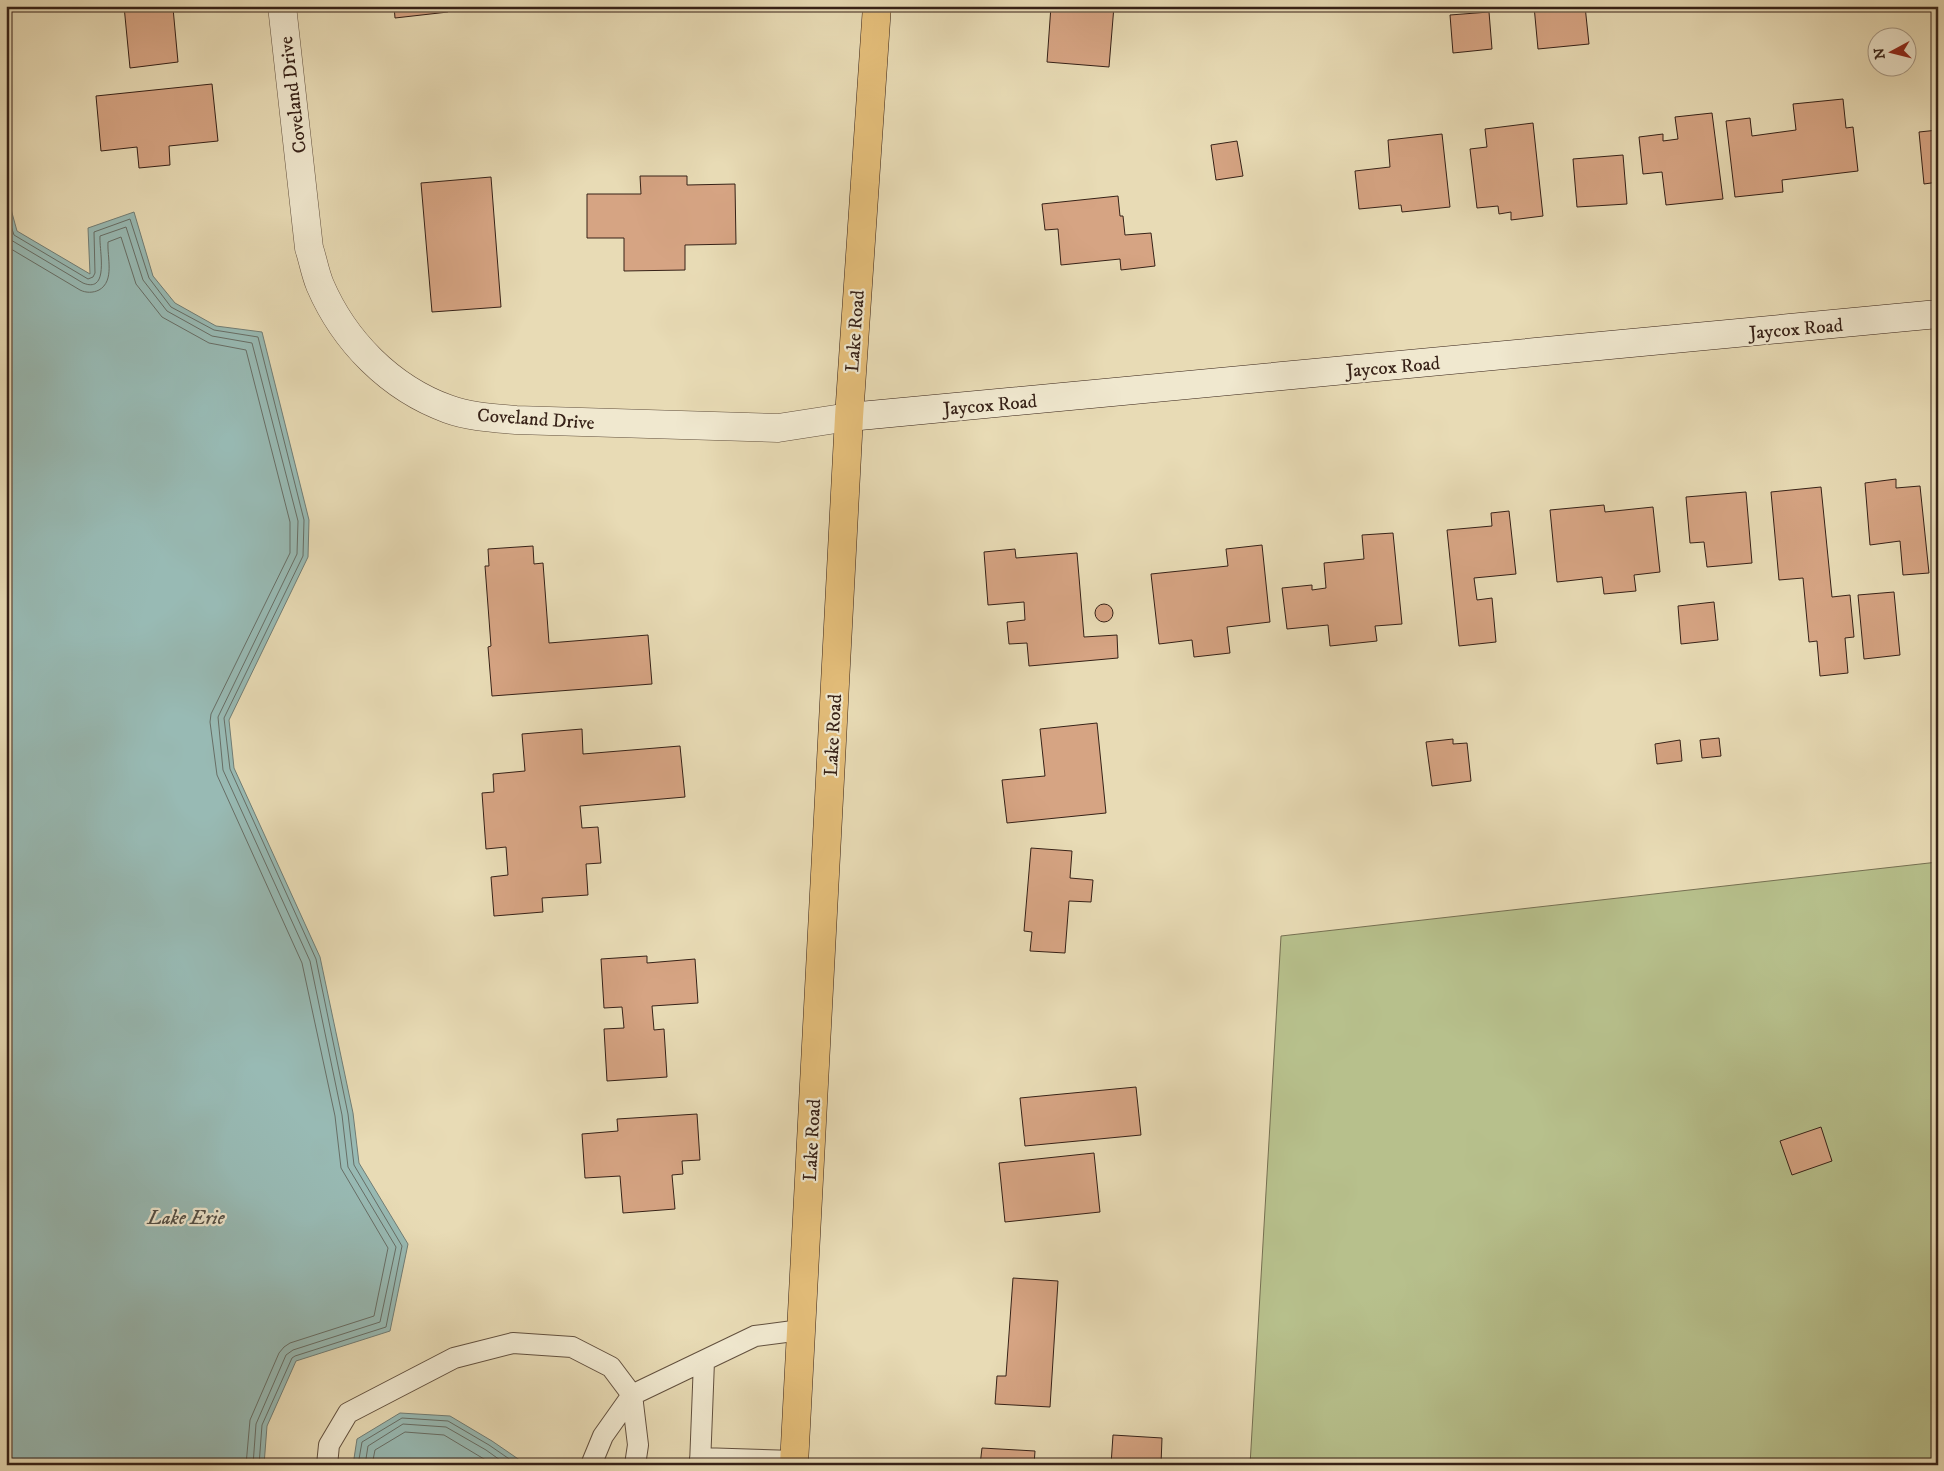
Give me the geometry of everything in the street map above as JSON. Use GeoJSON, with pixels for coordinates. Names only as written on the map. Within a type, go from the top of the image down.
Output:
{"type":"FeatureCollection","features":[{"type":"Feature","properties":{"kind":"main road","name":"Lake Road"},"geometry":{"type":"LineString","coordinates":[[794,1463],[849,417],[877,6]]}},
{"type":"Feature","properties":{"kind":"street","name":"Coveland Drive"},"geometry":{"type":"LineString","coordinates":[[282,6],[310,248],[319,283],[346,332],[384,373],[415,394],[449,409],[485,418],[778,428],[849,417]]}},
{"type":"Feature","properties":{"kind":"street","name":"Jaycox Road"},"geometry":{"type":"LineString","coordinates":[[849,417],[1938,314]]}},
{"type":"Feature","properties":{"kind":"lane"},"geometry":{"type":"LineString","coordinates":[[591,1465],[603,1436],[632,1395],[755,1336],[801,1330]]}},
{"type":"Feature","properties":{"kind":"lane"},"geometry":{"type":"LineString","coordinates":[[327,1465],[329,1445],[348,1413],[454,1358],[513,1343],[572,1348],[611,1367],[632,1395],[638,1445],[635,1465]]}},
{"type":"Feature","properties":{"kind":"lane"},"geometry":{"type":"LineString","coordinates":[[704,1361],[700,1461],[794,1463]]}},
{"type":"Feature","properties":{"kind":"green space"},"geometry":{"type":"Polygon","coordinates":[[[1938,862],[1938,1465],[1250,1465],[1281,936],[1938,862]]]}},
{"type":"Feature","properties":{"kind":"water","name":"Lake Erie"},"geometry":{"type":"Polygon","coordinates":[[[6,191],[17,231],[90,274],[88,228],[134,212],[153,276],[175,303],[216,326],[262,332],[309,520],[308,557],[229,720],[234,768],[320,957],[353,1113],[359,1163],[408,1244],[390,1331],[296,1361],[267,1426],[264,1465],[6,1465],[6,191]]]}},
{"type":"Feature","properties":{"kind":"water"},"geometry":{"type":"Polygon","coordinates":[[[400,1413],[450,1416],[527,1465],[353,1465],[357,1439],[400,1413]]]}},
{"type":"Feature","properties":{"kind":"building"},"geometry":{"type":"Polygon","coordinates":[[[124,6],[184,6],[173,8],[178,62],[130,68],[124,6]]]}},
{"type":"Feature","properties":{"kind":"building"},"geometry":{"type":"Polygon","coordinates":[[[394,6],[447,6],[448,12],[395,18],[394,6]]]}},
{"type":"Feature","properties":{"kind":"building"},"geometry":{"type":"Polygon","coordinates":[[[1051,6],[1114,6],[1109,67],[1047,62],[1051,6]]]}},
{"type":"Feature","properties":{"kind":"building"},"geometry":{"type":"Polygon","coordinates":[[[1534,6],[1585,6],[1589,44],[1538,49],[1534,6]]]}},
{"type":"Feature","properties":{"kind":"building"},"geometry":{"type":"Polygon","coordinates":[[[1489,12],[1492,49],[1453,53],[1450,15],[1489,12]]]}},
{"type":"Feature","properties":{"kind":"building"},"geometry":{"type":"Polygon","coordinates":[[[212,84],[218,141],[169,146],[170,165],[139,168],[137,147],[101,151],[96,96],[212,84]]]}},
{"type":"Feature","properties":{"kind":"building"},"geometry":{"type":"Polygon","coordinates":[[[1843,99],[1846,128],[1853,127],[1858,171],[1782,180],[1783,192],[1735,197],[1726,121],[1750,118],[1752,136],[1796,130],[1793,104],[1843,99]]]}},
{"type":"Feature","properties":{"kind":"building"},"geometry":{"type":"Polygon","coordinates":[[[1712,113],[1723,199],[1666,205],[1662,172],[1643,174],[1639,137],[1663,134],[1663,141],[1678,139],[1675,117],[1712,113]]]}},
{"type":"Feature","properties":{"kind":"building"},"geometry":{"type":"Polygon","coordinates":[[[1533,123],[1543,216],[1511,220],[1511,212],[1499,214],[1498,206],[1477,208],[1470,149],[1487,147],[1485,129],[1533,123]]]}},
{"type":"Feature","properties":{"kind":"building"},"geometry":{"type":"Polygon","coordinates":[[[1938,130],[1938,182],[1924,184],[1919,132],[1938,130]]]}},
{"type":"Feature","properties":{"kind":"building"},"geometry":{"type":"Polygon","coordinates":[[[1442,134],[1450,207],[1402,212],[1401,205],[1359,209],[1355,171],[1390,167],[1388,140],[1442,134]]]}},
{"type":"Feature","properties":{"kind":"building"},"geometry":{"type":"Polygon","coordinates":[[[1237,141],[1243,176],[1216,180],[1211,145],[1237,141]]]}},
{"type":"Feature","properties":{"kind":"building"},"geometry":{"type":"Polygon","coordinates":[[[1623,155],[1627,204],[1577,207],[1573,159],[1623,155]]]}},
{"type":"Feature","properties":{"kind":"building"},"geometry":{"type":"Polygon","coordinates":[[[640,176],[687,176],[687,185],[735,184],[736,244],[685,245],[685,270],[624,271],[624,238],[587,238],[587,194],[641,194],[640,176]]]}},
{"type":"Feature","properties":{"kind":"building"},"geometry":{"type":"Polygon","coordinates":[[[491,177],[501,307],[432,312],[421,183],[491,177]]]}},
{"type":"Feature","properties":{"kind":"building"},"geometry":{"type":"Polygon","coordinates":[[[1118,196],[1120,216],[1123,216],[1125,235],[1151,233],[1155,266],[1121,270],[1120,259],[1061,265],[1058,229],[1045,230],[1042,204],[1118,196]]]}},
{"type":"Feature","properties":{"kind":"building"},"geometry":{"type":"Polygon","coordinates":[[[1896,479],[1896,488],[1920,486],[1929,573],[1903,575],[1900,541],[1870,545],[1865,483],[1896,479]]]}},
{"type":"Feature","properties":{"kind":"building"},"geometry":{"type":"Polygon","coordinates":[[[1821,487],[1832,597],[1850,595],[1854,637],[1845,638],[1848,673],[1820,676],[1817,641],[1809,642],[1803,578],[1779,580],[1771,492],[1821,487]]]}},
{"type":"Feature","properties":{"kind":"building"},"geometry":{"type":"Polygon","coordinates":[[[1746,492],[1752,563],[1707,567],[1704,542],[1690,543],[1686,497],[1746,492]]]}},
{"type":"Feature","properties":{"kind":"building"},"geometry":{"type":"Polygon","coordinates":[[[1604,505],[1605,512],[1653,507],[1660,572],[1634,575],[1636,591],[1604,594],[1602,577],[1557,582],[1550,510],[1604,505]]]}},
{"type":"Feature","properties":{"kind":"building"},"geometry":{"type":"Polygon","coordinates":[[[1509,511],[1516,574],[1474,578],[1477,600],[1492,598],[1496,642],[1459,646],[1447,530],[1492,526],[1491,513],[1509,511]]]}},
{"type":"Feature","properties":{"kind":"building"},"geometry":{"type":"Polygon","coordinates":[[[1393,533],[1402,624],[1375,626],[1377,641],[1330,646],[1328,625],[1287,629],[1282,588],[1312,585],[1312,590],[1326,588],[1324,563],[1364,559],[1362,535],[1393,533]]]}},
{"type":"Feature","properties":{"kind":"building"},"geometry":{"type":"Polygon","coordinates":[[[1262,545],[1270,622],[1227,627],[1230,653],[1194,657],[1192,640],[1159,644],[1151,574],[1228,566],[1226,549],[1262,545]]]}},
{"type":"Feature","properties":{"kind":"building"},"geometry":{"type":"Polygon","coordinates":[[[533,546],[534,564],[543,563],[549,643],[648,635],[652,684],[492,696],[488,647],[491,646],[485,566],[489,566],[488,549],[533,546]]]}},
{"type":"Feature","properties":{"kind":"building"},"geometry":{"type":"Polygon","coordinates":[[[1015,549],[1016,558],[1077,553],[1084,637],[1117,635],[1118,658],[1029,666],[1027,643],[1009,644],[1007,622],[1025,620],[1024,602],[988,605],[984,552],[1015,549]]]}},
{"type":"Feature","properties":{"kind":"building"},"geometry":{"type":"Polygon","coordinates":[[[1894,592],[1900,655],[1864,659],[1858,595],[1894,592]]]}},
{"type":"Feature","properties":{"kind":"building"},"geometry":{"type":"Polygon","coordinates":[[[1714,602],[1718,640],[1681,644],[1678,606],[1714,602]]]}},
{"type":"Feature","properties":{"kind":"building"},"geometry":{"type":"Polygon","coordinates":[[[1104,604],[1110,607],[1113,613],[1110,619],[1104,622],[1098,619],[1095,613],[1098,607],[1104,604]]]}},
{"type":"Feature","properties":{"kind":"building"},"geometry":{"type":"Polygon","coordinates":[[[1097,723],[1106,813],[1007,823],[1002,780],[1045,776],[1040,729],[1097,723]]]}},
{"type":"Feature","properties":{"kind":"building"},"geometry":{"type":"Polygon","coordinates":[[[582,729],[583,754],[680,746],[685,797],[580,806],[582,828],[598,827],[601,863],[586,864],[588,895],[542,898],[543,912],[494,916],[491,877],[508,875],[506,847],[486,849],[482,793],[494,792],[493,774],[525,771],[522,734],[582,729]]]}},
{"type":"Feature","properties":{"kind":"building"},"geometry":{"type":"Polygon","coordinates":[[[1719,738],[1721,756],[1702,758],[1700,740],[1719,738]]]}},
{"type":"Feature","properties":{"kind":"building"},"geometry":{"type":"Polygon","coordinates":[[[1453,739],[1453,744],[1467,743],[1471,781],[1432,786],[1426,742],[1453,739]]]}},
{"type":"Feature","properties":{"kind":"building"},"geometry":{"type":"Polygon","coordinates":[[[1680,740],[1682,761],[1657,764],[1655,744],[1680,740]]]}},
{"type":"Feature","properties":{"kind":"building"},"geometry":{"type":"Polygon","coordinates":[[[1031,848],[1072,851],[1070,878],[1093,880],[1091,902],[1069,901],[1065,953],[1030,951],[1032,932],[1024,931],[1031,848]]]}},
{"type":"Feature","properties":{"kind":"building"},"geometry":{"type":"Polygon","coordinates":[[[647,956],[647,963],[695,959],[698,1003],[652,1006],[654,1030],[664,1029],[667,1077],[607,1081],[604,1029],[624,1028],[622,1007],[604,1008],[601,959],[647,956]]]}},
{"type":"Feature","properties":{"kind":"building"},"geometry":{"type":"Polygon","coordinates":[[[1136,1087],[1141,1135],[1025,1146],[1020,1098],[1136,1087]]]}},
{"type":"Feature","properties":{"kind":"building"},"geometry":{"type":"Polygon","coordinates":[[[697,1114],[700,1160],[682,1161],[683,1174],[672,1175],[675,1209],[623,1213],[620,1176],[585,1178],[582,1134],[618,1131],[617,1119],[697,1114]]]}},
{"type":"Feature","properties":{"kind":"building"},"geometry":{"type":"Polygon","coordinates":[[[1821,1127],[1832,1161],[1792,1175],[1780,1141],[1821,1127]]]}},
{"type":"Feature","properties":{"kind":"building"},"geometry":{"type":"Polygon","coordinates":[[[1094,1153],[1100,1212],[1005,1222],[999,1163],[1094,1153]]]}},
{"type":"Feature","properties":{"kind":"building"},"geometry":{"type":"Polygon","coordinates":[[[1013,1278],[1058,1281],[1050,1407],[995,1404],[997,1376],[1006,1376],[1013,1278]]]}},
{"type":"Feature","properties":{"kind":"building"},"geometry":{"type":"Polygon","coordinates":[[[1113,1435],[1162,1438],[1161,1465],[1111,1465],[1113,1435]]]}},
{"type":"Feature","properties":{"kind":"building"},"geometry":{"type":"Polygon","coordinates":[[[982,1448],[1035,1451],[1034,1465],[980,1465],[982,1448]]]}}]}
